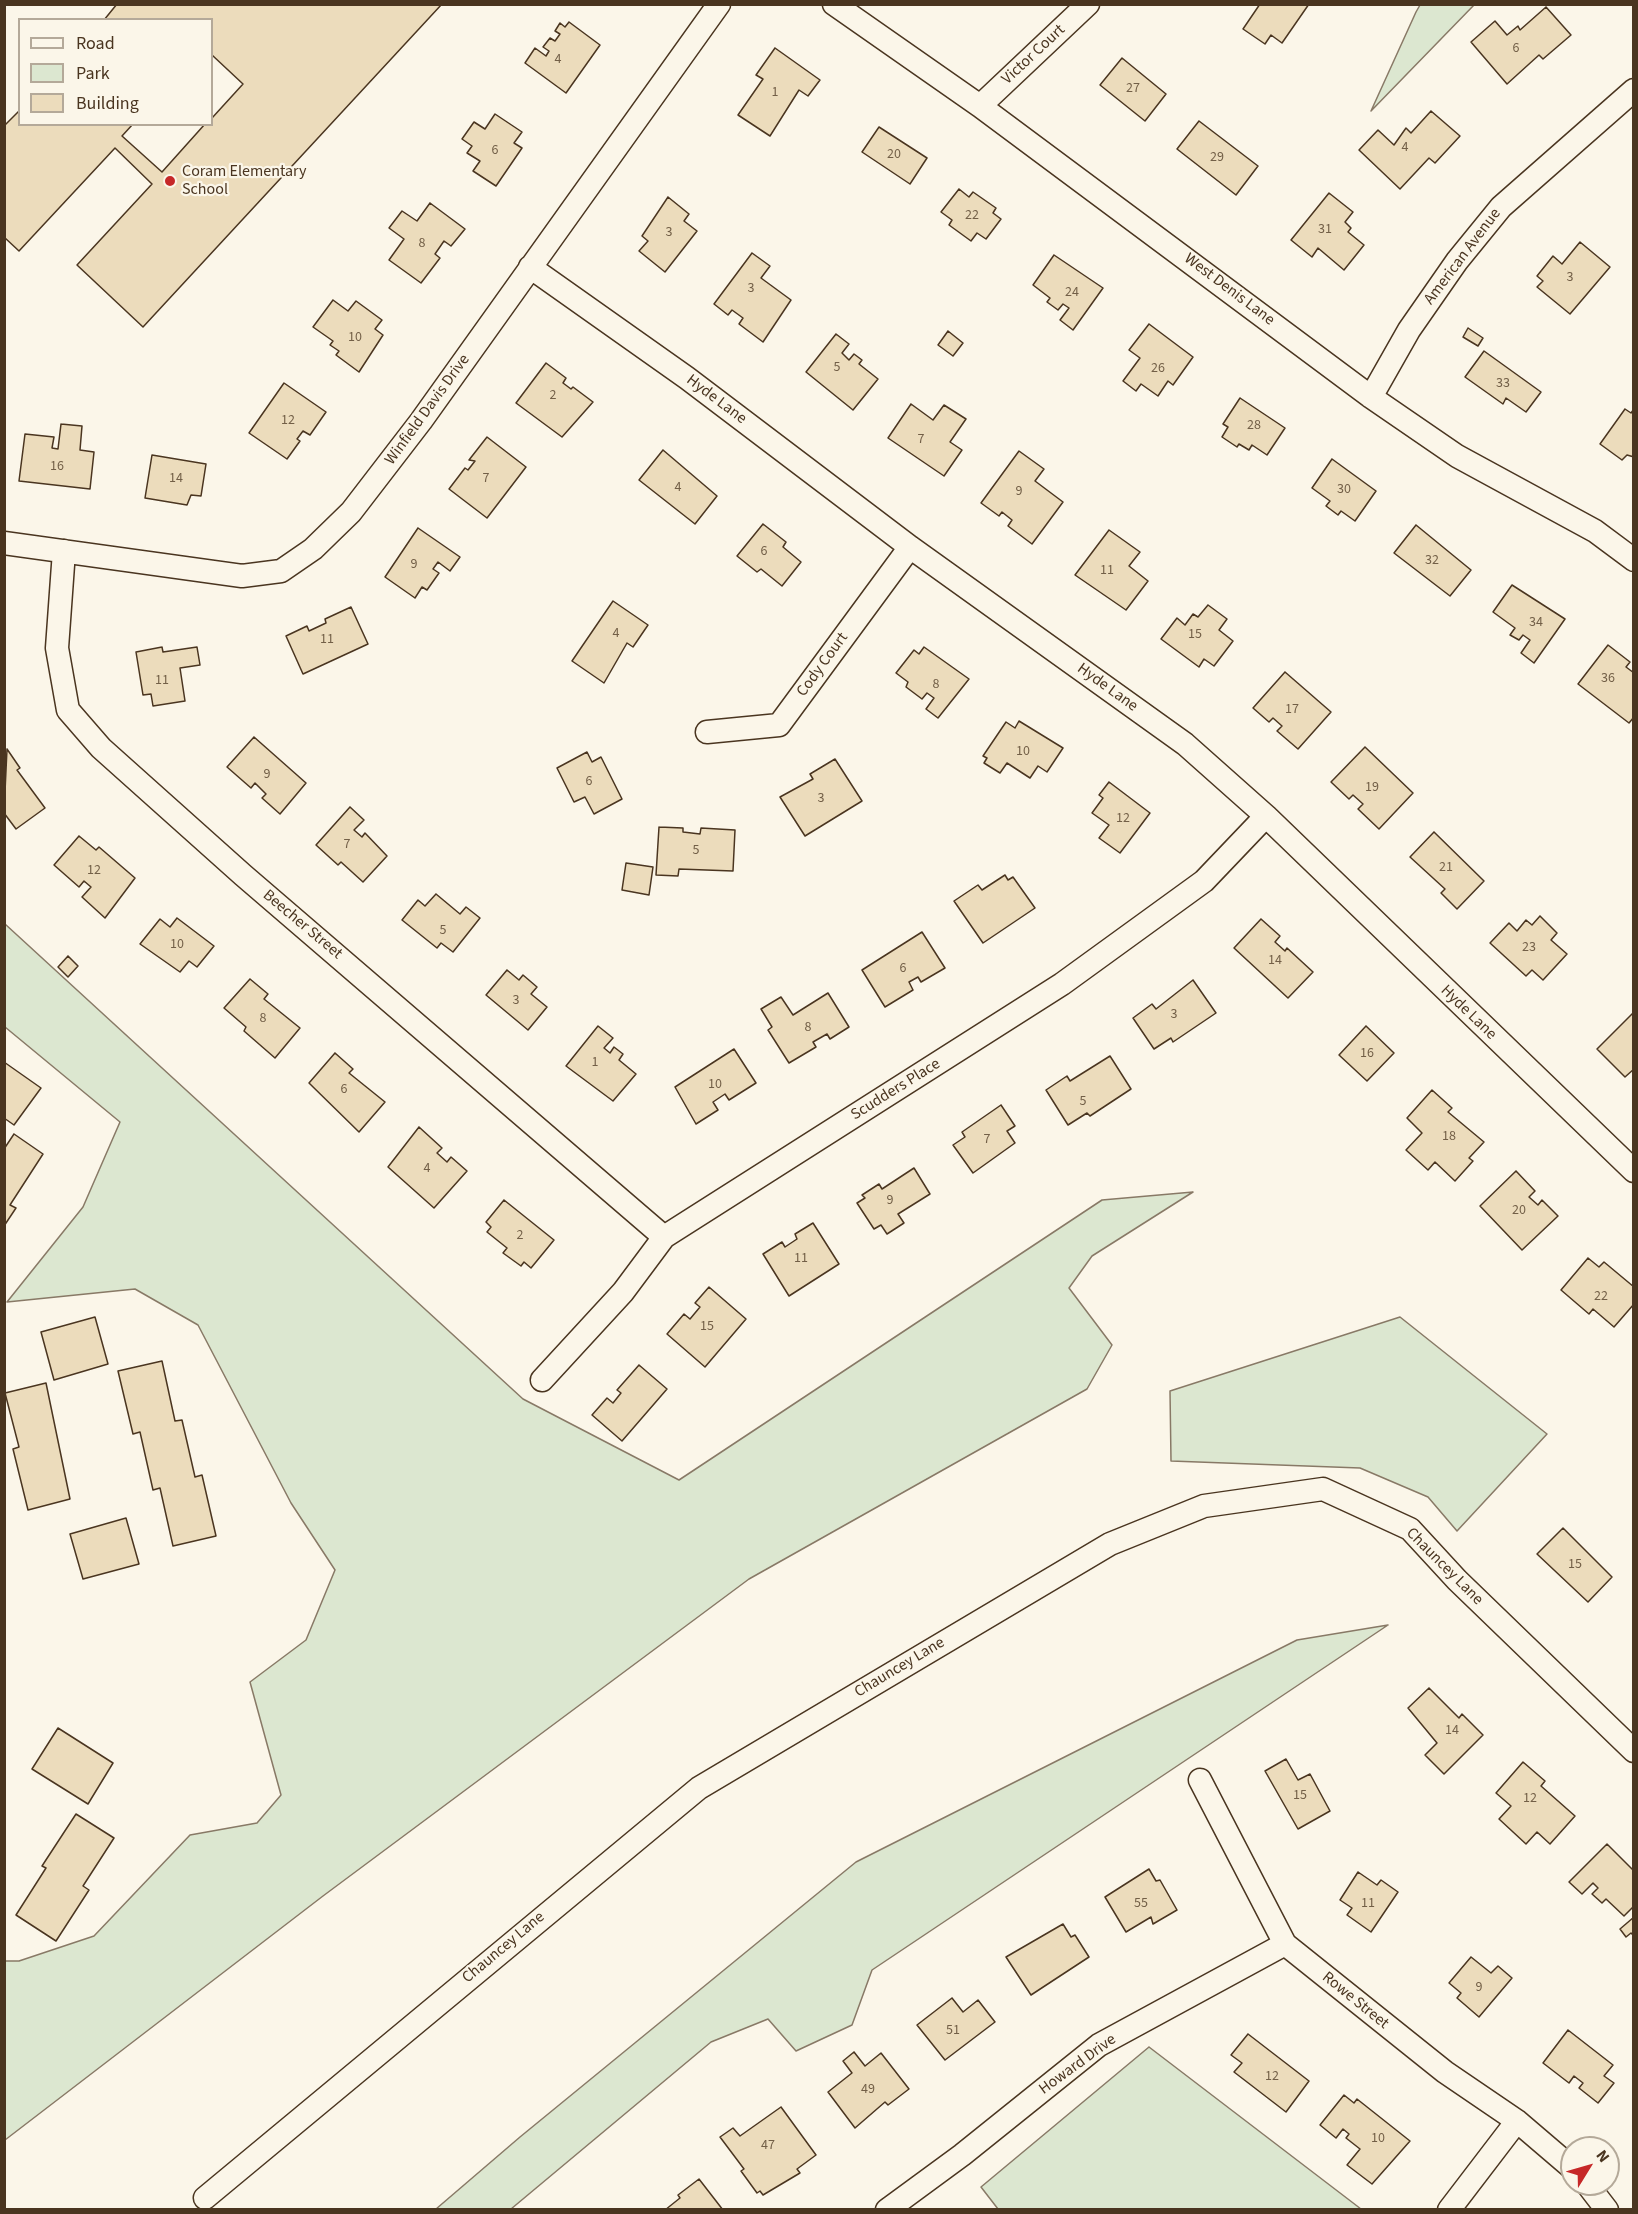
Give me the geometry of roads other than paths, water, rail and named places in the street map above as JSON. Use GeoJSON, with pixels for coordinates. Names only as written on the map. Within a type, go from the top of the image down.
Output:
{"type":"FeatureCollection","features":[{"type":"Feature","properties":{"kind":"street","name":"Winfield Davis Drive"},"geometry":{"type":"LineString","coordinates":[[4,543],[242,576],[281,571],[314,549],[351,512],[421,421],[719,4]]}},
{"type":"Feature","properties":{"kind":"street","name":"West Denis Lane"},"geometry":{"type":"LineString","coordinates":[[834,4],[980,106],[1371,397],[1457,456],[1595,531],[1634,560]]}},
{"type":"Feature","properties":{"kind":"street","name":"Victor Court"},"geometry":{"type":"LineString","coordinates":[[980,106],[1088,4]]}},
{"type":"Feature","properties":{"kind":"street","name":"American Avenue"},"geometry":{"type":"LineString","coordinates":[[1371,397],[1409,330],[1457,261],[1501,207],[1634,90]]}},
{"type":"Feature","properties":{"kind":"street","name":"Hyde Lane"},"geometry":{"type":"LineString","coordinates":[[530,267],[687,378],[910,547],[1185,744],[1266,816],[1424,972],[1634,1171]]}},
{"type":"Feature","properties":{"kind":"street","name":"Cody Court"},"geometry":{"type":"LineString","coordinates":[[706,732],[779,725],[910,547]]}},
{"type":"Feature","properties":{"kind":"street","name":"Beecher Street"},"geometry":{"type":"LineString","coordinates":[[64,551],[58,658],[68,710],[101,748],[243,875],[664,1237]]}},
{"type":"Feature","properties":{"kind":"street","name":"Scudders Place"},"geometry":{"type":"LineString","coordinates":[[542,1380],[623,1292],[664,1237],[1062,984],[1204,881],[1266,816]]}},
{"type":"Feature","properties":{"kind":"street","name":"Chauncey Lane"},"geometry":{"type":"LineString","coordinates":[[205,2198],[699,1788],[1110,1544],[1204,1506],[1323,1489],[1410,1529],[1457,1580],[1634,1751]]}},
{"type":"Feature","properties":{"kind":"street","name":"Rowe Street"},"geometry":{"type":"LineString","coordinates":[[1200,1780],[1284,1944],[1445,2072],[1517,2121],[1560,2158]]}},
{"type":"Feature","properties":{"kind":"street","name":"Howard Drive"},"geometry":{"type":"LineString","coordinates":[[887,2210],[962,2155],[1099,2045],[1284,1944]]}},
{"type":"Feature","properties":{"kind":"street"},"geometry":{"type":"LineString","coordinates":[[1449,2210],[1517,2121]]}},
{"type":"Feature","properties":{"kind":"street"},"geometry":{"type":"LineString","coordinates":[[1597,2196],[1608,2210]]}},
{"type":"Feature","properties":{"kind":"place","name":"Coram Elementary School"},"geometry":{"type":"Point","coordinates":[170,181]}}]}
